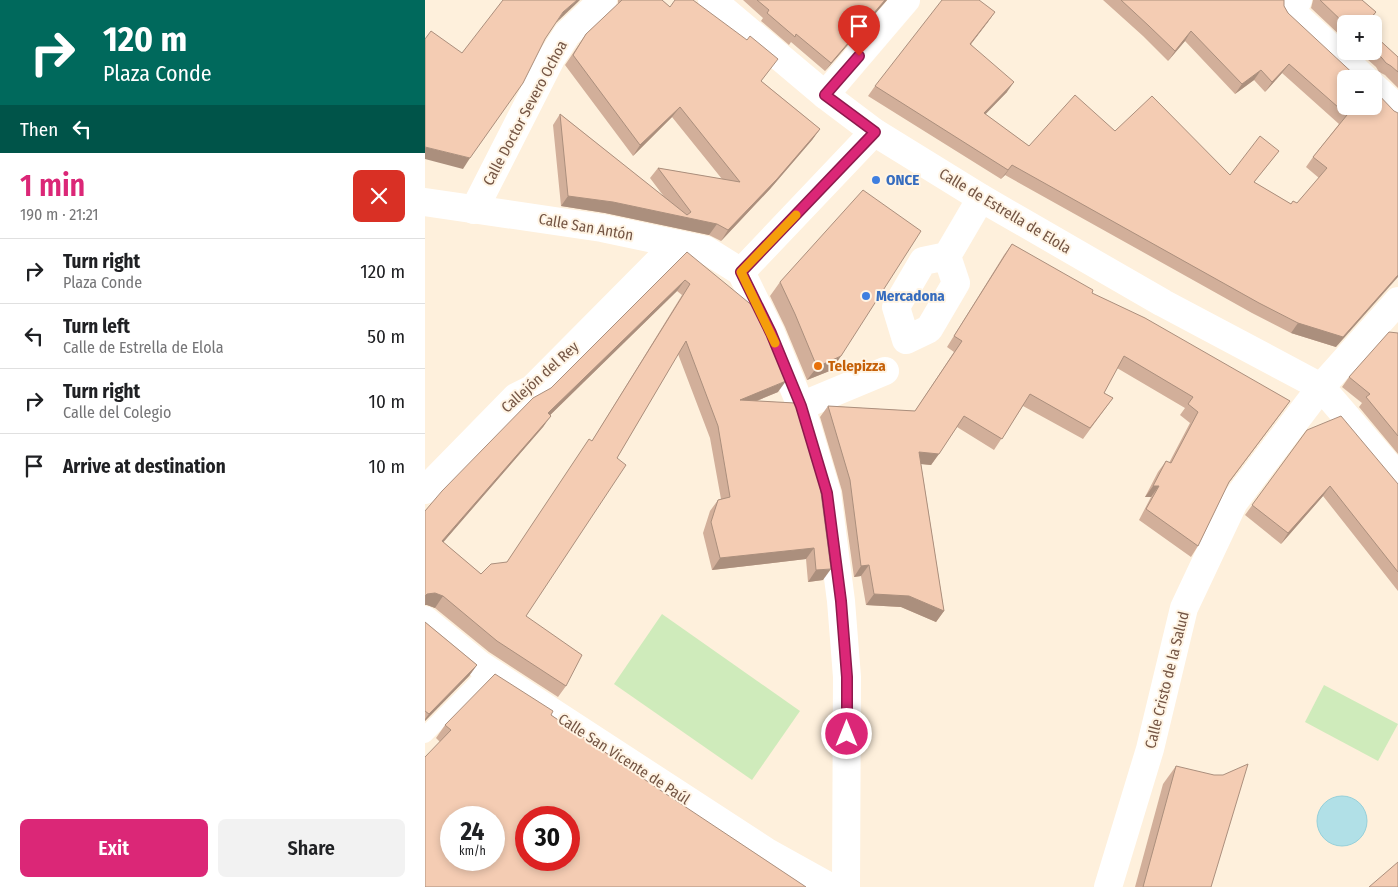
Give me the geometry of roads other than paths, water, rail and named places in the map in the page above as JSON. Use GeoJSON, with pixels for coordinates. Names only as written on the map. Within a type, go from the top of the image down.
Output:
{"type":"FeatureCollection","features":[{"type":"Feature","properties":{"kind":"street","name":"Calle Doctor Severo Ochoa"},"geometry":{"type":"LineString","coordinates":[[474,210],[551,57],[567,34],[603,0]]}},
{"type":"Feature","properties":{"kind":"street","name":"Calle de Estrella de Elola"},"geometry":{"type":"LineString","coordinates":[[712,0],[825,95],[875,132],[981,198],[1163,303],[1321,387]]}},
{"type":"Feature","properties":{"kind":"street"},"geometry":{"type":"LineString","coordinates":[[825,95],[906,0]]}},
{"type":"Feature","properties":{"kind":"street"},"geometry":{"type":"LineString","coordinates":[[1298,0],[1293,12],[1355,70]]}},
{"type":"Feature","properties":{"kind":"street"},"geometry":{"type":"LineString","coordinates":[[1382,94],[1398,109]]}},
{"type":"Feature","properties":{"kind":"street"},"geometry":{"type":"LineString","coordinates":[[846,887],[847,677],[841,601],[827,493],[801,406],[771,333],[741,272],[875,132]]}},
{"type":"Feature","properties":{"kind":"street"},"geometry":{"type":"LineString","coordinates":[[947,256],[981,198]]}},
{"type":"Feature","properties":{"kind":"street","name":"Calle San Antón"},"geometry":{"type":"LineString","coordinates":[[425,202],[602,228],[706,250],[741,272]]}},
{"type":"Feature","properties":{"kind":"street","name":"Callejón del Rey"},"geometry":{"type":"LineString","coordinates":[[425,490],[516,397],[532,389],[676,244]]}},
{"type":"Feature","properties":{"kind":"street","name":"Calle Cristo de la Salud"},"geometry":{"type":"LineString","coordinates":[[1108,887],[1150,749],[1184,608],[1234,502],[1321,387],[1378,334],[1398,302]]}},
{"type":"Feature","properties":{"kind":"street"},"geometry":{"type":"LineString","coordinates":[[801,406],[885,371]]}},
{"type":"Feature","properties":{"kind":"street"},"geometry":{"type":"LineString","coordinates":[[1321,387],[1398,477]]}},
{"type":"Feature","properties":{"kind":"street","name":"Calle San Vicente de Paúl"},"geometry":{"type":"LineString","coordinates":[[425,620],[488,671],[654,792],[830,887]]}},
{"type":"Feature","properties":{"kind":"lane"},"geometry":{"type":"LineString","coordinates":[[425,735],[488,671]]}},
{"type":"Feature","properties":{"kind":"water"},"geometry":{"type":"Polygon","coordinates":[[[1342,796],[1351,798],[1362,807],[1367,821],[1365,830],[1356,841],[1342,846],[1333,844],[1322,835],[1317,821],[1319,812],[1328,801],[1342,796]]]}},
{"type":"Feature","properties":{"kind":"place","name":"ONCE"},"geometry":{"type":"Point","coordinates":[876,180]}},
{"type":"Feature","properties":{"kind":"place","name":"Mercadona"},"geometry":{"type":"Point","coordinates":[866,296]}},
{"type":"Feature","properties":{"kind":"place","name":"Telepizza"},"geometry":{"type":"Point","coordinates":[818,366]}}]}
